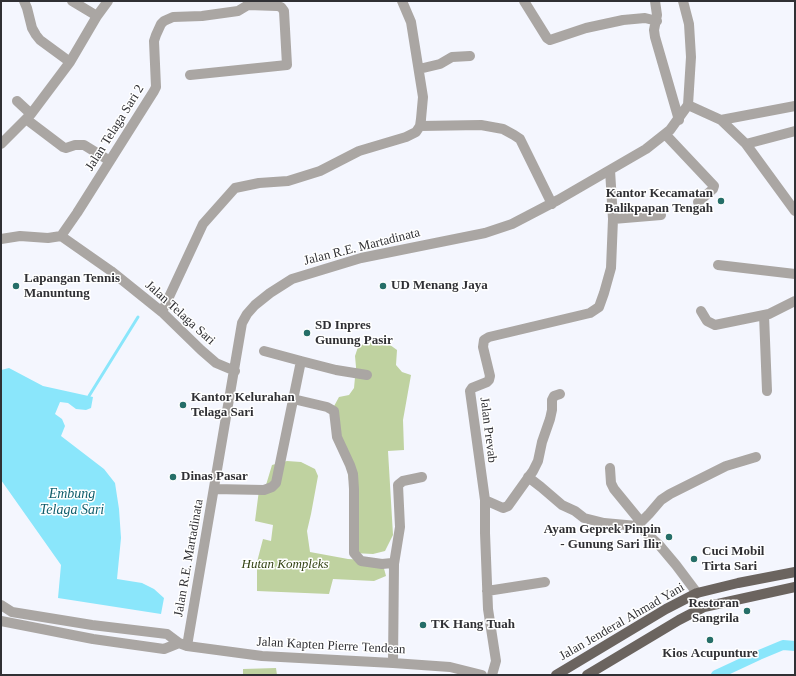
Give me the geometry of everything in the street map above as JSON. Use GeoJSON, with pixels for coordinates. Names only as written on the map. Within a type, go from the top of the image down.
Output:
{"type":"FeatureCollection","features":[{"type":"Feature","properties":{"kind":"main road","name":"Jalan Jenderal Ahmad Yani"},"geometry":{"type":"LineString","coordinates":[[556,675],[666,609],[697,593],[795,572]]}},
{"type":"Feature","properties":{"kind":"main road","name":"Jalan Jenderal Ahmad Yani"},"geometry":{"type":"LineString","coordinates":[[587,675],[679,620],[704,607],[795,587]]}},
{"type":"Feature","properties":{"kind":"street"},"geometry":{"type":"LineString","coordinates":[[24,1],[28,8],[32,28],[36,35],[40,40],[70,62]]}},
{"type":"Feature","properties":{"kind":"street"},"geometry":{"type":"LineString","coordinates":[[72,1],[97,16]]}},
{"type":"Feature","properties":{"kind":"street"},"geometry":{"type":"LineString","coordinates":[[1,144],[28,117],[70,62],[97,16],[108,1]]}},
{"type":"Feature","properties":{"kind":"street"},"geometry":{"type":"LineString","coordinates":[[162,312],[203,224],[235,188],[259,183],[288,181],[314,173],[359,151],[406,137],[416,132],[422,120],[423,97],[411,22],[402,1]]}},
{"type":"Feature","properties":{"kind":"street"},"geometry":{"type":"LineString","coordinates":[[524,1],[548,40],[586,28],[623,20],[646,18],[657,21]]}},
{"type":"Feature","properties":{"kind":"street"},"geometry":{"type":"LineString","coordinates":[[655,1],[657,11],[657,21],[654,30],[655,37],[679,120]]}},
{"type":"Feature","properties":{"kind":"street","name":"Jalan R.E. Martadinata"},"geometry":{"type":"LineString","coordinates":[[183,644],[214,489],[243,318],[255,305],[292,279],[361,258],[485,233],[512,224],[552,204],[646,149],[665,134],[679,120],[688,105],[691,58],[689,24],[684,1]]}},
{"type":"Feature","properties":{"kind":"street"},"geometry":{"type":"LineString","coordinates":[[190,75],[287,66],[284,11],[282,7],[249,3]]}},
{"type":"Feature","properties":{"kind":"street","name":"Jalan Telaga Sari 2"},"geometry":{"type":"LineString","coordinates":[[61,236],[156,87],[154,41],[161,24],[173,17],[202,16],[238,11],[249,3]]}},
{"type":"Feature","properties":{"kind":"street"},"geometry":{"type":"LineString","coordinates":[[419,69],[440,64],[452,57],[470,56]]}},
{"type":"Feature","properties":{"kind":"street"},"geometry":{"type":"LineString","coordinates":[[17,101],[28,117],[62,147],[66,148],[75,145],[84,145],[110,161]]}},
{"type":"Feature","properties":{"kind":"street"},"geometry":{"type":"LineString","coordinates":[[688,105],[721,120],[746,144],[795,211]]}},
{"type":"Feature","properties":{"kind":"street"},"geometry":{"type":"LineString","coordinates":[[721,120],[795,106]]}},
{"type":"Feature","properties":{"kind":"street"},"geometry":{"type":"LineString","coordinates":[[420,126],[480,125],[503,129],[520,138],[552,204]]}},
{"type":"Feature","properties":{"kind":"street"},"geometry":{"type":"LineString","coordinates":[[746,144],[795,131]]}},
{"type":"Feature","properties":{"kind":"street"},"geometry":{"type":"LineString","coordinates":[[665,134],[714,186],[714,189],[698,202]]}},
{"type":"Feature","properties":{"kind":"street","name":"Jalan Prevab"},"geometry":{"type":"LineString","coordinates":[[492,675],[496,661],[488,609],[484,533],[485,500],[470,391],[472,388],[489,380],[490,376],[483,347],[484,340],[489,337],[590,313],[598,307],[604,293],[611,268],[613,219],[610,170]]}},
{"type":"Feature","properties":{"kind":"street"},"geometry":{"type":"LineString","coordinates":[[613,219],[660,215]]}},
{"type":"Feature","properties":{"kind":"street"},"geometry":{"type":"LineString","coordinates":[[1,239],[20,236],[48,238],[61,236]]}},
{"type":"Feature","properties":{"kind":"street","name":"Jalan Telaga Sari"},"geometry":{"type":"LineString","coordinates":[[61,236],[111,271],[162,312],[216,363],[235,370]]}},
{"type":"Feature","properties":{"kind":"street"},"geometry":{"type":"LineString","coordinates":[[718,266],[795,274]]}},
{"type":"Feature","properties":{"kind":"street"},"geometry":{"type":"LineString","coordinates":[[701,311],[707,321],[715,325],[769,314],[795,301]]}},
{"type":"Feature","properties":{"kind":"street"},"geometry":{"type":"LineString","coordinates":[[764,315],[767,391]]}},
{"type":"Feature","properties":{"kind":"street"},"geometry":{"type":"LineString","coordinates":[[264,351],[336,370],[367,375]]}},
{"type":"Feature","properties":{"kind":"street"},"geometry":{"type":"LineString","coordinates":[[214,489],[264,490],[274,486],[278,480],[301,361]]}},
{"type":"Feature","properties":{"kind":"street"},"geometry":{"type":"LineString","coordinates":[[485,500],[503,508],[508,506],[535,466],[550,419],[552,400],[554,396],[560,394]]}},
{"type":"Feature","properties":{"kind":"street"},"geometry":{"type":"LineString","coordinates":[[293,399],[327,407],[334,411],[337,438],[353,474],[354,553],[361,561],[394,564]]}},
{"type":"Feature","properties":{"kind":"street"},"geometry":{"type":"LineString","coordinates":[[528,477],[562,505],[575,511],[584,518],[604,523],[639,524],[661,500],[670,494],[726,466],[756,457]]}},
{"type":"Feature","properties":{"kind":"street"},"geometry":{"type":"LineString","coordinates":[[610,468],[610,477],[614,489],[639,524],[660,546],[697,593]]}},
{"type":"Feature","properties":{"kind":"street"},"geometry":{"type":"LineString","coordinates":[[393,663],[394,564],[400,527],[398,485],[403,481],[422,477]]}},
{"type":"Feature","properties":{"kind":"street"},"geometry":{"type":"LineString","coordinates":[[487,591],[545,582]]}},
{"type":"Feature","properties":{"kind":"street","name":"Jalan Kapten Pierre Tendean"},"geometry":{"type":"LineString","coordinates":[[1,606],[12,612],[92,625],[167,634],[183,644],[262,656],[450,667],[482,675]]}},
{"type":"Feature","properties":{"kind":"street","name":"Jalan Kapten Pierre Tendean"},"geometry":{"type":"LineString","coordinates":[[1,621],[93,639],[164,649],[183,644]]}},
{"type":"Feature","properties":{"kind":"green space","name":"Hutan Kompleks"},"geometry":{"type":"Polygon","coordinates":[[[386,342],[397,350],[396,365],[402,372],[411,375],[403,420],[404,450],[388,451],[393,535],[385,551],[373,554],[353,553],[349,481],[346,458],[333,408],[339,397],[349,395],[354,388],[356,367],[355,356],[358,347],[365,343],[386,342]]]}},
{"type":"Feature","properties":{"kind":"green space","name":"Hutan Kompleks"},"geometry":{"type":"Polygon","coordinates":[[[287,461],[301,462],[315,469],[318,476],[307,531],[310,552],[348,559],[382,561],[386,576],[374,581],[333,579],[329,594],[257,591],[257,562],[263,539],[271,541],[273,525],[255,521],[259,490],[266,485],[272,465],[287,461]]]}},
{"type":"Feature","properties":{"kind":"green space"},"geometry":{"type":"Polygon","coordinates":[[[276,668],[277,675],[243,675],[243,669],[276,668]]]}},
{"type":"Feature","properties":{"kind":"water","name":"Embung Telaga Sari"},"geometry":{"type":"Polygon","coordinates":[[[9,368],[43,386],[93,397],[91,408],[86,410],[76,409],[68,403],[60,402],[55,414],[62,419],[65,426],[61,436],[104,469],[115,483],[121,538],[117,579],[142,583],[154,589],[164,598],[161,614],[58,598],[61,565],[1,480],[1,370],[9,368]]]}},
{"type":"Feature","properties":{"kind":"waterway"},"geometry":{"type":"LineString","coordinates":[[89,396],[138,317]]}},
{"type":"Feature","properties":{"kind":"waterway"},"geometry":{"type":"LineString","coordinates":[[716,675],[783,645],[795,646]]}},
{"type":"Feature","properties":{"kind":"place","name":"Kantor Kecamatan Balikpapan Tengah"},"geometry":{"type":"Point","coordinates":[721,201]}},
{"type":"Feature","properties":{"kind":"place","name":"Lapangan Tennis Manuntung"},"geometry":{"type":"Point","coordinates":[16,286]}},
{"type":"Feature","properties":{"kind":"place","name":"UD Menang Jaya"},"geometry":{"type":"Point","coordinates":[383,286]}},
{"type":"Feature","properties":{"kind":"place","name":"SD Inpres Gunung Pasir"},"geometry":{"type":"Point","coordinates":[307,333]}},
{"type":"Feature","properties":{"kind":"place","name":"Kantor Kelurahan Telaga Sari"},"geometry":{"type":"Point","coordinates":[183,405]}},
{"type":"Feature","properties":{"kind":"place","name":"Dinas Pasar"},"geometry":{"type":"Point","coordinates":[173,477]}},
{"type":"Feature","properties":{"kind":"place","name":"Ayam Geprek Pinpin - Gunung Sari Ilir"},"geometry":{"type":"Point","coordinates":[669,537]}},
{"type":"Feature","properties":{"kind":"place","name":"Cuci Mobil Tirta Sari"},"geometry":{"type":"Point","coordinates":[694,559]}},
{"type":"Feature","properties":{"kind":"place","name":"Restoran Sangrila"},"geometry":{"type":"Point","coordinates":[747,611]}},
{"type":"Feature","properties":{"kind":"place","name":"TK Hang Tuah"},"geometry":{"type":"Point","coordinates":[423,625]}},
{"type":"Feature","properties":{"kind":"place","name":"Kios Acupunture"},"geometry":{"type":"Point","coordinates":[710,640]}}]}
